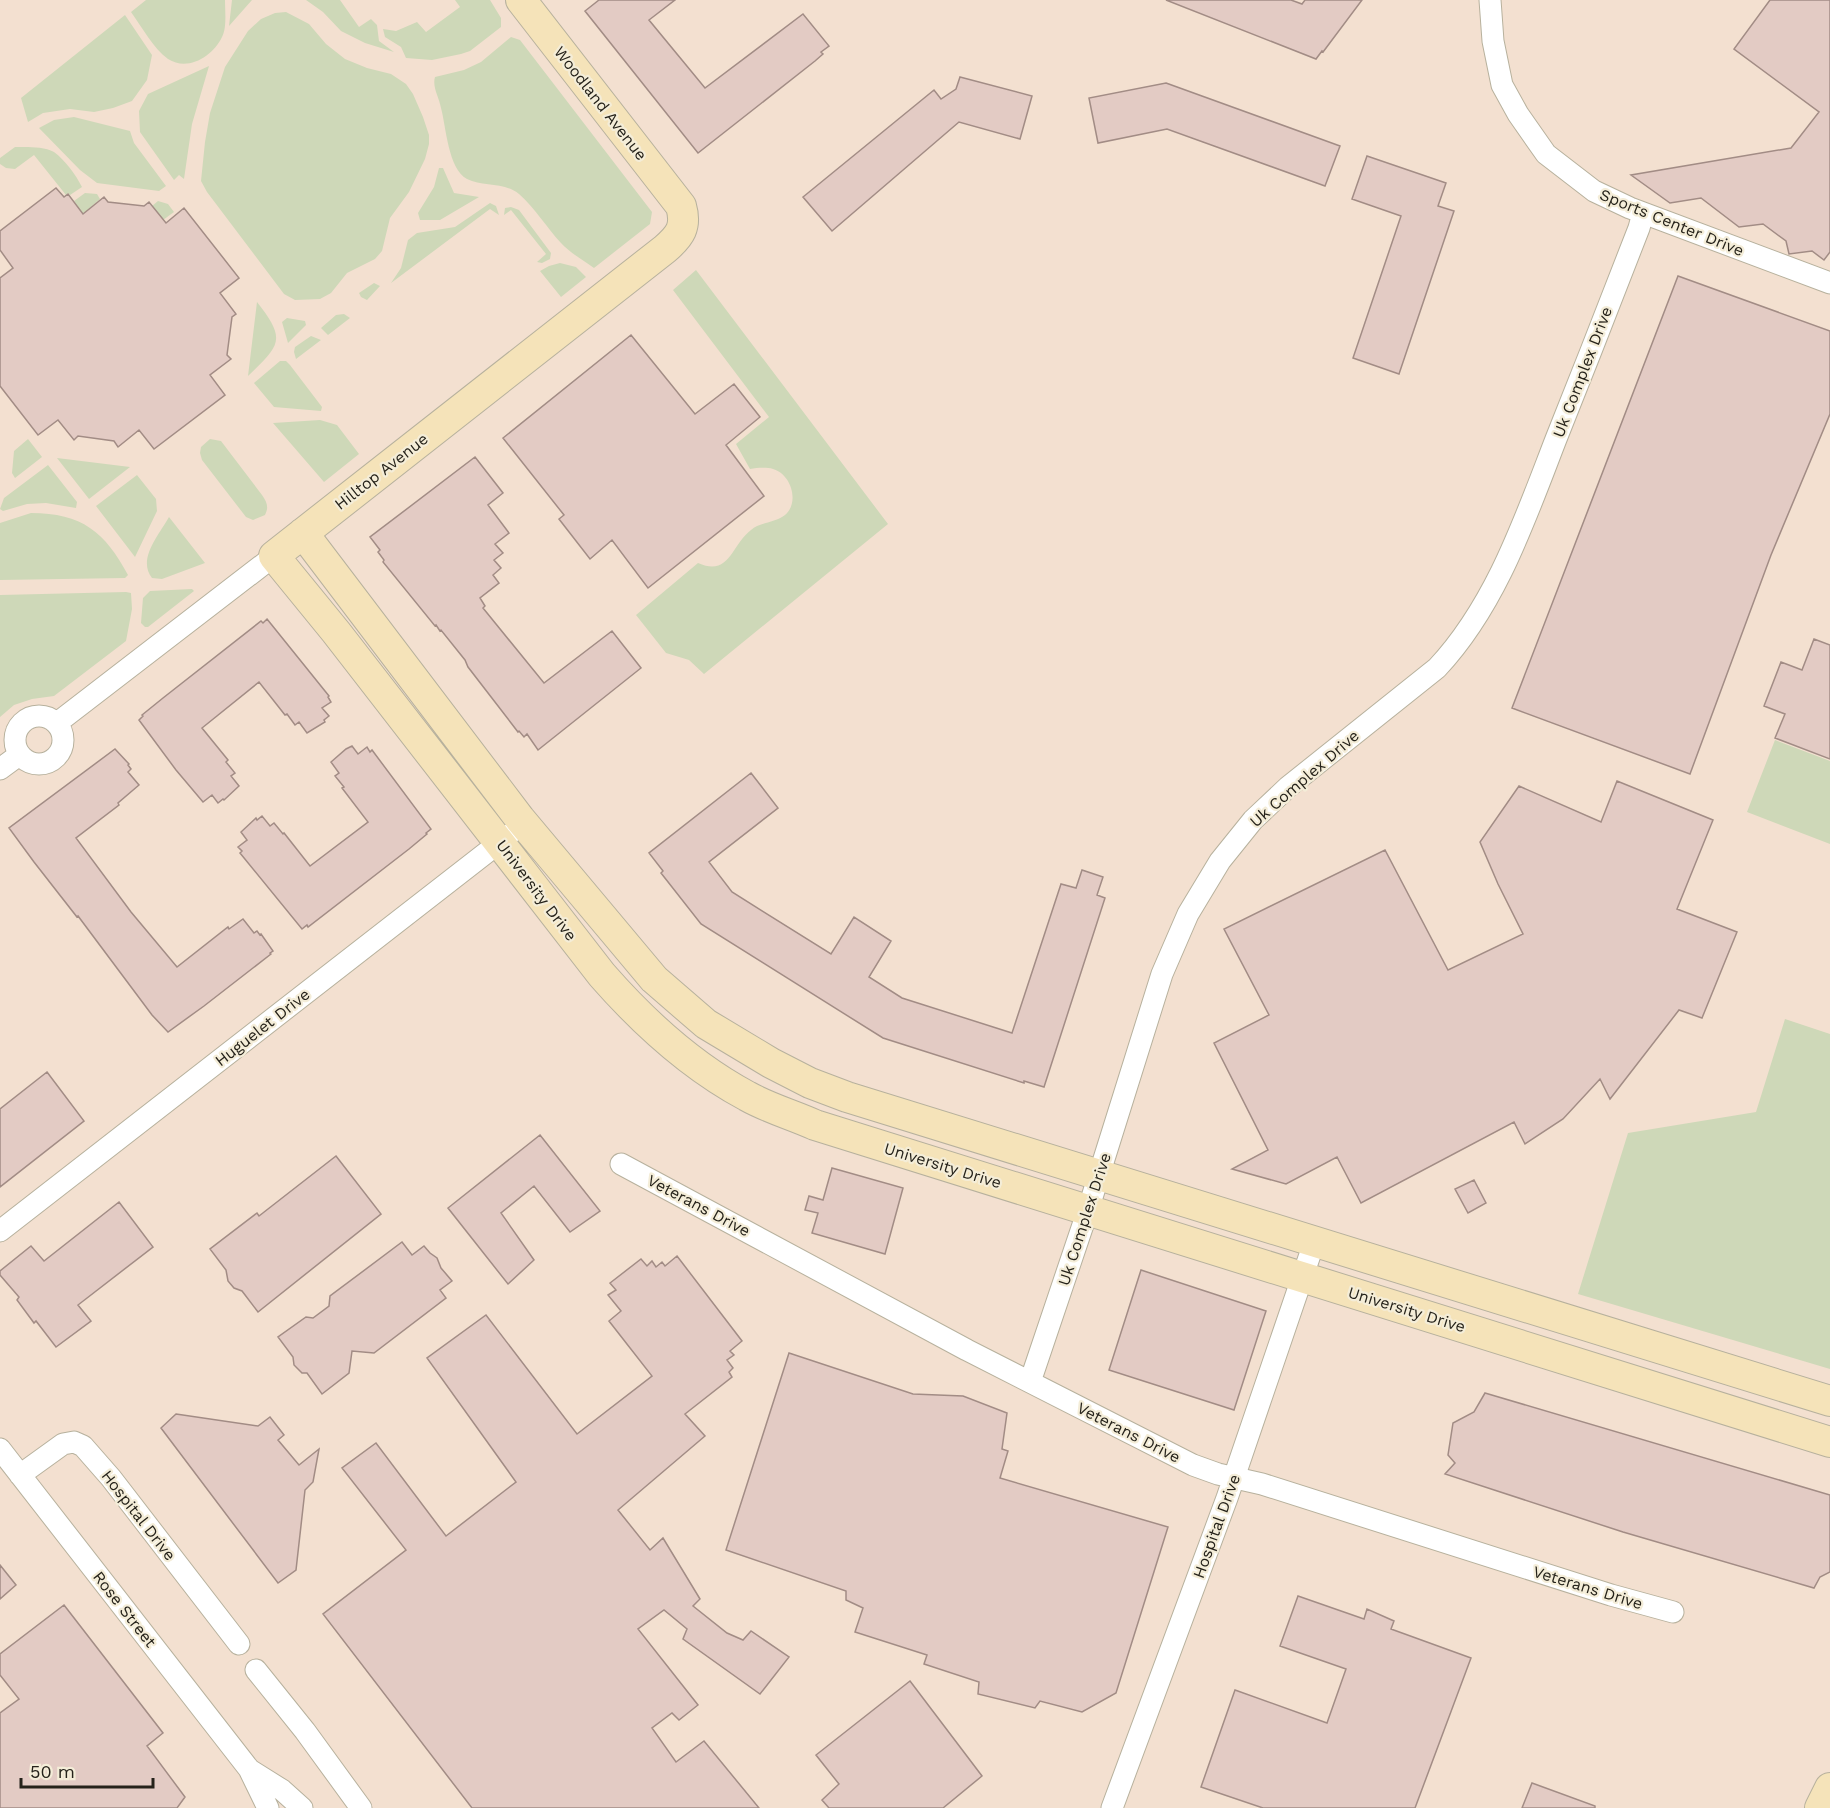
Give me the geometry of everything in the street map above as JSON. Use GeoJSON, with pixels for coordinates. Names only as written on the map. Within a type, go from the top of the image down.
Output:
{"type":"FeatureCollection","features":[{"type":"Feature","properties":{"kind":"street","name":"Woodland Avenue"},"geometry":{"type":"LineString","coordinates":[[521,0],[681,206]]}},
{"type":"Feature","properties":{"kind":"street","name":"Sports Center Drive"},"geometry":{"type":"LineString","coordinates":[[1490,0],[1502,85],[1546,154],[1594,191],[1643,213],[1830,283]]}},
{"type":"Feature","properties":{"kind":"street","name":"Hilltop Avenue"},"geometry":{"type":"LineString","coordinates":[[57,723],[274,556],[677,238],[684,222],[681,206]]}},
{"type":"Feature","properties":{"kind":"street","name":"Uk Complex Drive"},"geometry":{"type":"LineString","coordinates":[[1029,1382],[1088,1210],[1162,974],[1188,914],[1220,861],[1253,820],[1288,788],[1437,668],[1456,648],[1489,595],[1524,522],[1640,228],[1643,213]]}},
{"type":"Feature","properties":{"kind":"street","name":"University Drive"},"geometry":{"type":"LineString","coordinates":[[303,533],[524,824],[654,979],[706,1024],[771,1064],[810,1083],[847,1097],[1830,1401]]}},
{"type":"Feature","properties":{"kind":"street","name":"University Drive"},"geometry":{"type":"LineString","coordinates":[[274,556],[336,632],[602,975],[630,1007],[676,1048],[748,1097],[815,1125],[1830,1442]]}},
{"type":"Feature","properties":{"kind":"street"},"geometry":{"type":"LineString","coordinates":[[44,716],[57,723],[63,738],[60,753],[54,759],[40,765],[32,764],[19,755],[15,734],[23,721],[44,716]]}},
{"type":"Feature","properties":{"kind":"street"},"geometry":{"type":"LineString","coordinates":[[0,769],[19,755]]}},
{"type":"Feature","properties":{"kind":"street","name":"Huguelet Drive"},"geometry":{"type":"LineString","coordinates":[[0,1231],[524,824]]}},
{"type":"Feature","properties":{"kind":"street","name":"Veterans Drive"},"geometry":{"type":"LineString","coordinates":[[621,1164],[1029,1382],[1193,1465],[1262,1484],[1611,1595],[1673,1612]]}},
{"type":"Feature","properties":{"kind":"street","name":"Hospital Drive"},"geometry":{"type":"LineString","coordinates":[[1112,1808],[1234,1478],[1314,1243]]}},
{"type":"Feature","properties":{"kind":"street","name":"Hospital Drive"},"geometry":{"type":"LineString","coordinates":[[20,1475],[63,1444],[74,1442],[83,1446],[111,1478],[239,1644]]}},
{"type":"Feature","properties":{"kind":"street","name":"Rose Street"},"geometry":{"type":"LineString","coordinates":[[0,1449],[249,1770]]}},
{"type":"Feature","properties":{"kind":"street"},"geometry":{"type":"LineString","coordinates":[[256,1670],[305,1731],[361,1808]]}},
{"type":"Feature","properties":{"kind":"street"},"geometry":{"type":"LineString","coordinates":[[249,1770],[268,1808]]}},
{"type":"Feature","properties":{"kind":"street"},"geometry":{"type":"LineString","coordinates":[[249,1770],[282,1790],[302,1808]]}},
{"type":"Feature","properties":{"kind":"street"},"geometry":{"type":"LineString","coordinates":[[1820,1808],[1830,1788]]}},
{"type":"Feature","properties":{"kind":"shaded area"},"geometry":{"type":"Polygon","coordinates":[[[0,0],[1830,0],[1830,1808],[0,1808],[0,0]]]}},
{"type":"Feature","properties":{"kind":"green space"},"geometry":{"type":"Polygon","coordinates":[[[146,0],[225,0],[224,33],[218,44],[206,56],[192,63],[176,63],[168,59],[153,43],[131,12],[146,0]]]}},
{"type":"Feature","properties":{"kind":"green space"},"geometry":{"type":"Polygon","coordinates":[[[232,0],[252,0],[229,26],[232,0]]]}},
{"type":"Feature","properties":{"kind":"green space"},"geometry":{"type":"Polygon","coordinates":[[[306,0],[340,0],[359,27],[371,19],[377,25],[379,41],[394,52],[365,43],[341,31],[323,12],[306,0]]]}},
{"type":"Feature","properties":{"kind":"green space"},"geometry":{"type":"Polygon","coordinates":[[[455,0],[490,0],[501,18],[501,27],[470,51],[432,60],[406,58],[401,47],[385,37],[383,29],[396,31],[417,22],[426,32],[460,7],[455,0]]]}},
{"type":"Feature","properties":{"kind":"green space"},"geometry":{"type":"Polygon","coordinates":[[[286,12],[309,24],[326,44],[345,59],[391,74],[406,84],[413,94],[429,135],[425,159],[409,192],[390,218],[382,251],[375,259],[347,273],[331,293],[320,299],[295,300],[284,294],[201,181],[210,113],[225,67],[248,31],[261,19],[275,13],[286,12]]]}},
{"type":"Feature","properties":{"kind":"green space"},"geometry":{"type":"Polygon","coordinates":[[[125,15],[152,55],[147,80],[132,101],[94,112],[70,109],[43,113],[28,122],[21,98],[125,15]]]}},
{"type":"Feature","properties":{"kind":"green space"},"geometry":{"type":"Polygon","coordinates":[[[511,37],[520,40],[652,212],[650,224],[594,268],[565,247],[519,194],[501,186],[467,179],[461,174],[452,157],[435,88],[435,77],[464,70],[481,62],[511,37]]]}},
{"type":"Feature","properties":{"kind":"green space"},"geometry":{"type":"Polygon","coordinates":[[[209,66],[192,124],[184,179],[179,175],[174,180],[140,132],[139,111],[148,94],[209,66]]]}},
{"type":"Feature","properties":{"kind":"green space"},"geometry":{"type":"Polygon","coordinates":[[[74,117],[130,131],[134,143],[166,186],[159,191],[97,183],[80,170],[39,128],[54,120],[74,117]]]}},
{"type":"Feature","properties":{"kind":"green space"},"geometry":{"type":"Polygon","coordinates":[[[15,147],[40,148],[54,152],[70,168],[82,187],[66,195],[34,155],[15,169],[6,168],[0,164],[0,158],[15,147]]]}},
{"type":"Feature","properties":{"kind":"green space"},"geometry":{"type":"Polygon","coordinates":[[[439,168],[443,168],[454,193],[479,197],[440,220],[420,220],[418,213],[434,187],[439,168]]]}},
{"type":"Feature","properties":{"kind":"green space"},"geometry":{"type":"Polygon","coordinates":[[[85,193],[97,194],[100,199],[83,214],[74,201],[85,193]]]}},
{"type":"Feature","properties":{"kind":"green space"},"geometry":{"type":"Polygon","coordinates":[[[158,201],[168,204],[174,212],[163,220],[152,206],[158,201]]]}},
{"type":"Feature","properties":{"kind":"green space"},"geometry":{"type":"Polygon","coordinates":[[[490,203],[496,206],[499,215],[490,209],[391,283],[401,268],[408,240],[417,233],[455,227],[490,203]]]}},
{"type":"Feature","properties":{"kind":"green space"},"geometry":{"type":"Polygon","coordinates":[[[511,207],[519,210],[551,253],[550,259],[542,263],[537,262],[546,254],[511,210],[504,215],[505,208],[511,207]]]}},
{"type":"Feature","properties":{"kind":"green space"},"geometry":{"type":"Polygon","coordinates":[[[560,263],[576,267],[586,277],[561,297],[540,271],[560,263]]]}},
{"type":"Feature","properties":{"kind":"green space"},"geometry":{"type":"Polygon","coordinates":[[[696,270],[888,524],[704,674],[689,660],[666,653],[636,615],[698,563],[717,566],[724,563],[751,530],[785,515],[790,509],[793,496],[785,476],[770,468],[750,469],[736,444],[769,417],[673,290],[696,270]]]}},
{"type":"Feature","properties":{"kind":"green space"},"geometry":{"type":"Polygon","coordinates":[[[374,283],[380,286],[367,300],[361,297],[359,293],[374,283]]]}},
{"type":"Feature","properties":{"kind":"green space"},"geometry":{"type":"Polygon","coordinates":[[[257,302],[273,325],[276,342],[267,357],[248,376],[257,302]]]}},
{"type":"Feature","properties":{"kind":"green space"},"geometry":{"type":"Polygon","coordinates":[[[344,314],[350,318],[328,335],[321,328],[336,315],[344,314]]]}},
{"type":"Feature","properties":{"kind":"green space"},"geometry":{"type":"Polygon","coordinates":[[[287,318],[305,321],[306,325],[288,343],[282,322],[287,318]]]}},
{"type":"Feature","properties":{"kind":"green space"},"geometry":{"type":"Polygon","coordinates":[[[311,336],[321,340],[296,359],[295,347],[311,336]]]}},
{"type":"Feature","properties":{"kind":"green space"},"geometry":{"type":"Polygon","coordinates":[[[280,361],[286,361],[290,365],[322,407],[321,411],[274,407],[254,383],[280,361]]]}},
{"type":"Feature","properties":{"kind":"green space"},"geometry":{"type":"Polygon","coordinates":[[[320,420],[337,425],[359,454],[324,482],[273,423],[320,420]]]}},
{"type":"Feature","properties":{"kind":"green space"},"geometry":{"type":"Polygon","coordinates":[[[28,439],[42,457],[15,478],[12,473],[14,451],[28,439]]]}},
{"type":"Feature","properties":{"kind":"green space"},"geometry":{"type":"Polygon","coordinates":[[[210,439],[221,441],[262,495],[267,505],[265,515],[253,520],[246,517],[202,460],[201,447],[210,439]]]}},
{"type":"Feature","properties":{"kind":"green space"},"geometry":{"type":"Polygon","coordinates":[[[57,458],[130,467],[89,499],[57,458]]]}},
{"type":"Feature","properties":{"kind":"green space"},"geometry":{"type":"Polygon","coordinates":[[[48,465],[77,502],[76,508],[46,503],[27,504],[3,511],[0,509],[4,498],[48,465]]]}},
{"type":"Feature","properties":{"kind":"green space"},"geometry":{"type":"Polygon","coordinates":[[[137,475],[156,499],[157,511],[135,557],[96,506],[137,475]]]}},
{"type":"Feature","properties":{"kind":"green space"},"geometry":{"type":"Polygon","coordinates":[[[31,513],[64,517],[90,528],[110,547],[128,575],[125,578],[0,580],[0,523],[31,513]]]}},
{"type":"Feature","properties":{"kind":"green space"},"geometry":{"type":"Polygon","coordinates":[[[169,517],[205,563],[162,579],[152,578],[148,571],[148,555],[169,517]]]}},
{"type":"Feature","properties":{"kind":"green space"},"geometry":{"type":"Polygon","coordinates":[[[192,589],[194,591],[148,627],[141,623],[143,598],[150,591],[192,589]]]}},
{"type":"Feature","properties":{"kind":"green space"},"geometry":{"type":"Polygon","coordinates":[[[131,593],[132,609],[126,641],[54,696],[32,699],[14,705],[0,717],[0,595],[131,593]]]}},
{"type":"Feature","properties":{"kind":"green space"},"geometry":{"type":"Polygon","coordinates":[[[1775,740],[1830,761],[1830,844],[1747,812],[1775,740]]]}},
{"type":"Feature","properties":{"kind":"green space"},"geometry":{"type":"Polygon","coordinates":[[[1785,1019],[1830,1034],[1830,1369],[1578,1294],[1628,1133],[1756,1112],[1785,1019]]]}},
{"type":"Feature","properties":{"kind":"building"},"geometry":{"type":"Polygon","coordinates":[[[599,0],[675,0],[649,20],[705,88],[803,14],[829,46],[815,61],[698,153],[585,11],[599,0]]]}},
{"type":"Feature","properties":{"kind":"building"},"geometry":{"type":"Polygon","coordinates":[[[1166,0],[1291,0],[1302,4],[1305,0],[1362,0],[1316,59],[1166,0]]]}},
{"type":"Feature","properties":{"kind":"building"},"geometry":{"type":"Polygon","coordinates":[[[1770,0],[1830,0],[1830,252],[1824,260],[1812,251],[1789,254],[1786,241],[1763,224],[1739,227],[1701,198],[1670,203],[1631,175],[1791,148],[1819,112],[1734,49],[1770,0]]]}},
{"type":"Feature","properties":{"kind":"building"},"geometry":{"type":"Polygon","coordinates":[[[960,77],[1032,96],[1020,139],[959,122],[832,231],[803,197],[934,90],[941,99],[956,89],[960,77]]]}},
{"type":"Feature","properties":{"kind":"building"},"geometry":{"type":"Polygon","coordinates":[[[1166,83],[1340,146],[1325,186],[1167,129],[1098,143],[1089,98],[1166,83]]]}},
{"type":"Feature","properties":{"kind":"building"},"geometry":{"type":"Polygon","coordinates":[[[1367,156],[1446,183],[1438,206],[1454,211],[1399,374],[1353,358],[1401,216],[1352,199],[1367,156]]]}},
{"type":"Feature","properties":{"kind":"building"},"geometry":{"type":"Polygon","coordinates":[[[56,188],[64,197],[68,194],[83,214],[104,197],[108,202],[144,206],[149,202],[166,223],[184,208],[239,278],[220,293],[236,314],[232,317],[227,355],[231,359],[210,375],[225,395],[154,449],[139,430],[118,447],[114,441],[78,436],[74,440],[58,420],[38,435],[0,386],[0,278],[13,268],[0,250],[0,231],[56,188]]]}},
{"type":"Feature","properties":{"kind":"building"},"geometry":{"type":"Polygon","coordinates":[[[1678,276],[1830,331],[1830,414],[1771,555],[1690,774],[1512,708],[1678,276]]]}},
{"type":"Feature","properties":{"kind":"building"},"geometry":{"type":"Polygon","coordinates":[[[631,335],[695,414],[734,384],[760,417],[726,445],[764,496],[648,588],[612,540],[590,559],[559,519],[564,515],[503,438],[631,335]]]}},
{"type":"Feature","properties":{"kind":"building"},"geometry":{"type":"Polygon","coordinates":[[[475,457],[503,493],[488,505],[509,533],[495,544],[503,553],[494,560],[501,568],[493,575],[499,583],[480,598],[485,606],[483,608],[544,683],[612,631],[641,668],[538,750],[527,734],[524,737],[518,732],[465,660],[383,562],[378,552],[380,550],[370,537],[475,457]]]}},
{"type":"Feature","properties":{"kind":"building"},"geometry":{"type":"Polygon","coordinates":[[[267,619],[329,696],[331,702],[322,708],[329,716],[324,720],[325,722],[307,733],[299,722],[295,725],[287,714],[285,715],[259,682],[202,728],[228,760],[226,762],[235,773],[231,776],[239,786],[218,803],[212,795],[203,802],[139,720],[163,698],[261,621],[263,623],[267,619]]]}},
{"type":"Feature","properties":{"kind":"building"},"geometry":{"type":"Polygon","coordinates":[[[1814,639],[1830,645],[1830,759],[1775,738],[1785,714],[1764,706],[1781,662],[1802,670],[1814,639]]]}},
{"type":"Feature","properties":{"kind":"building"},"geometry":{"type":"Polygon","coordinates":[[[352,746],[358,754],[367,747],[370,752],[372,750],[431,829],[409,849],[308,927],[307,925],[302,929],[240,853],[242,851],[238,847],[247,840],[241,832],[256,818],[257,820],[262,816],[270,826],[274,823],[284,833],[310,866],[368,822],[342,788],[344,787],[335,776],[339,773],[331,762],[352,746]]]}},
{"type":"Feature","properties":{"kind":"building"},"geometry":{"type":"Polygon","coordinates":[[[115,749],[129,764],[131,769],[128,772],[139,785],[118,803],[119,805],[76,838],[131,912],[177,967],[228,927],[229,929],[243,919],[254,933],[257,931],[261,934],[273,951],[168,1032],[152,1015],[9,828],[115,749]]]}},
{"type":"Feature","properties":{"kind":"building"},"geometry":{"type":"Polygon","coordinates":[[[751,773],[778,808],[709,862],[732,892],[831,954],[854,917],[891,941],[869,977],[902,998],[1012,1033],[1061,884],[1076,888],[1082,870],[1103,877],[1097,895],[1105,898],[1044,1087],[1024,1081],[1024,1083],[883,1038],[701,924],[661,873],[663,871],[649,853],[751,773]]]}},
{"type":"Feature","properties":{"kind":"building"},"geometry":{"type":"Polygon","coordinates":[[[1617,781],[1713,820],[1677,909],[1737,932],[1702,1018],[1679,1010],[1610,1099],[1600,1079],[1563,1119],[1525,1144],[1514,1122],[1361,1203],[1337,1157],[1286,1184],[1232,1169],[1268,1150],[1214,1043],[1269,1015],[1224,929],[1385,850],[1448,970],[1523,934],[1480,842],[1519,786],[1601,822],[1617,781]]]}},
{"type":"Feature","properties":{"kind":"building"},"geometry":{"type":"Polygon","coordinates":[[[47,1072],[84,1121],[0,1187],[0,1109],[47,1072]]]}},
{"type":"Feature","properties":{"kind":"building"},"geometry":{"type":"Polygon","coordinates":[[[540,1135],[600,1211],[570,1232],[534,1186],[501,1213],[534,1260],[508,1284],[448,1208],[540,1135]]]}},
{"type":"Feature","properties":{"kind":"building"},"geometry":{"type":"Polygon","coordinates":[[[336,1156],[381,1214],[258,1312],[242,1291],[234,1288],[228,1281],[226,1270],[210,1249],[257,1213],[259,1216],[336,1156]]]}},
{"type":"Feature","properties":{"kind":"building"},"geometry":{"type":"Polygon","coordinates":[[[832,1168],[903,1188],[885,1254],[812,1233],[818,1213],[805,1210],[809,1196],[823,1200],[832,1168]]]}},
{"type":"Feature","properties":{"kind":"building"},"geometry":{"type":"Polygon","coordinates":[[[1474,1180],[1486,1203],[1468,1213],[1455,1189],[1474,1180]]]}},
{"type":"Feature","properties":{"kind":"building"},"geometry":{"type":"Polygon","coordinates":[[[119,1202],[153,1247],[78,1305],[91,1321],[56,1347],[17,1300],[19,1297],[0,1275],[0,1271],[31,1246],[44,1261],[119,1202]]]}},
{"type":"Feature","properties":{"kind":"building"},"geometry":{"type":"Polygon","coordinates":[[[402,1242],[412,1255],[424,1246],[437,1258],[441,1268],[452,1281],[440,1290],[446,1298],[374,1353],[352,1351],[349,1373],[322,1394],[307,1373],[302,1373],[294,1365],[293,1357],[278,1337],[306,1317],[313,1318],[329,1306],[330,1296],[402,1242]]]}},
{"type":"Feature","properties":{"kind":"building"},"geometry":{"type":"Polygon","coordinates":[[[677,1256],[742,1341],[730,1351],[734,1355],[727,1360],[733,1368],[729,1372],[732,1377],[685,1414],[705,1436],[618,1510],[650,1550],[663,1538],[700,1599],[693,1606],[727,1633],[743,1640],[751,1631],[789,1657],[760,1694],[683,1639],[687,1629],[664,1610],[638,1629],[698,1705],[679,1720],[672,1713],[652,1728],[676,1762],[704,1741],[759,1808],[472,1808],[323,1614],[406,1550],[342,1468],[376,1443],[446,1536],[516,1482],[427,1358],[486,1315],[577,1434],[652,1376],[609,1321],[621,1311],[608,1295],[616,1290],[610,1283],[641,1259],[647,1266],[652,1261],[656,1267],[662,1262],[665,1266],[677,1256]]]}},
{"type":"Feature","properties":{"kind":"building"},"geometry":{"type":"Polygon","coordinates":[[[1141,1270],[1266,1311],[1234,1410],[1109,1370],[1141,1270]]]}},
{"type":"Feature","properties":{"kind":"building"},"geometry":{"type":"Polygon","coordinates":[[[789,1353],[913,1394],[963,1396],[1007,1413],[1002,1449],[1008,1451],[1000,1478],[1168,1527],[1116,1693],[1082,1712],[1040,1701],[1035,1708],[978,1694],[979,1682],[924,1664],[927,1655],[855,1632],[863,1608],[846,1600],[846,1591],[726,1550],[789,1353]]]}},
{"type":"Feature","properties":{"kind":"building"},"geometry":{"type":"Polygon","coordinates":[[[1485,1393],[1830,1495],[1830,1572],[1820,1577],[1814,1588],[1623,1532],[1445,1474],[1455,1463],[1448,1455],[1453,1423],[1474,1412],[1485,1393]]]}},
{"type":"Feature","properties":{"kind":"building"},"geometry":{"type":"Polygon","coordinates":[[[176,1414],[258,1426],[270,1417],[284,1435],[278,1440],[299,1465],[319,1449],[313,1482],[305,1490],[296,1570],[278,1583],[161,1428],[176,1414]]]}},
{"type":"Feature","properties":{"kind":"building"},"geometry":{"type":"Polygon","coordinates":[[[0,1565],[16,1585],[0,1599],[0,1565]]]}},
{"type":"Feature","properties":{"kind":"building"},"geometry":{"type":"Polygon","coordinates":[[[1298,1596],[1364,1619],[1367,1609],[1394,1621],[1391,1629],[1471,1658],[1415,1808],[1263,1808],[1201,1787],[1235,1690],[1327,1723],[1346,1669],[1280,1646],[1298,1596]]]}},
{"type":"Feature","properties":{"kind":"building"},"geometry":{"type":"Polygon","coordinates":[[[64,1605],[163,1733],[147,1746],[185,1797],[177,1808],[0,1808],[0,1713],[19,1699],[0,1675],[0,1654],[64,1605]]]}},
{"type":"Feature","properties":{"kind":"building"},"geometry":{"type":"Polygon","coordinates":[[[910,1681],[982,1776],[943,1808],[829,1808],[822,1800],[839,1784],[816,1755],[910,1681]]]}},
{"type":"Feature","properties":{"kind":"building"},"geometry":{"type":"Polygon","coordinates":[[[1532,1783],[1595,1806],[1595,1808],[1522,1808],[1532,1783]]]}}]}
